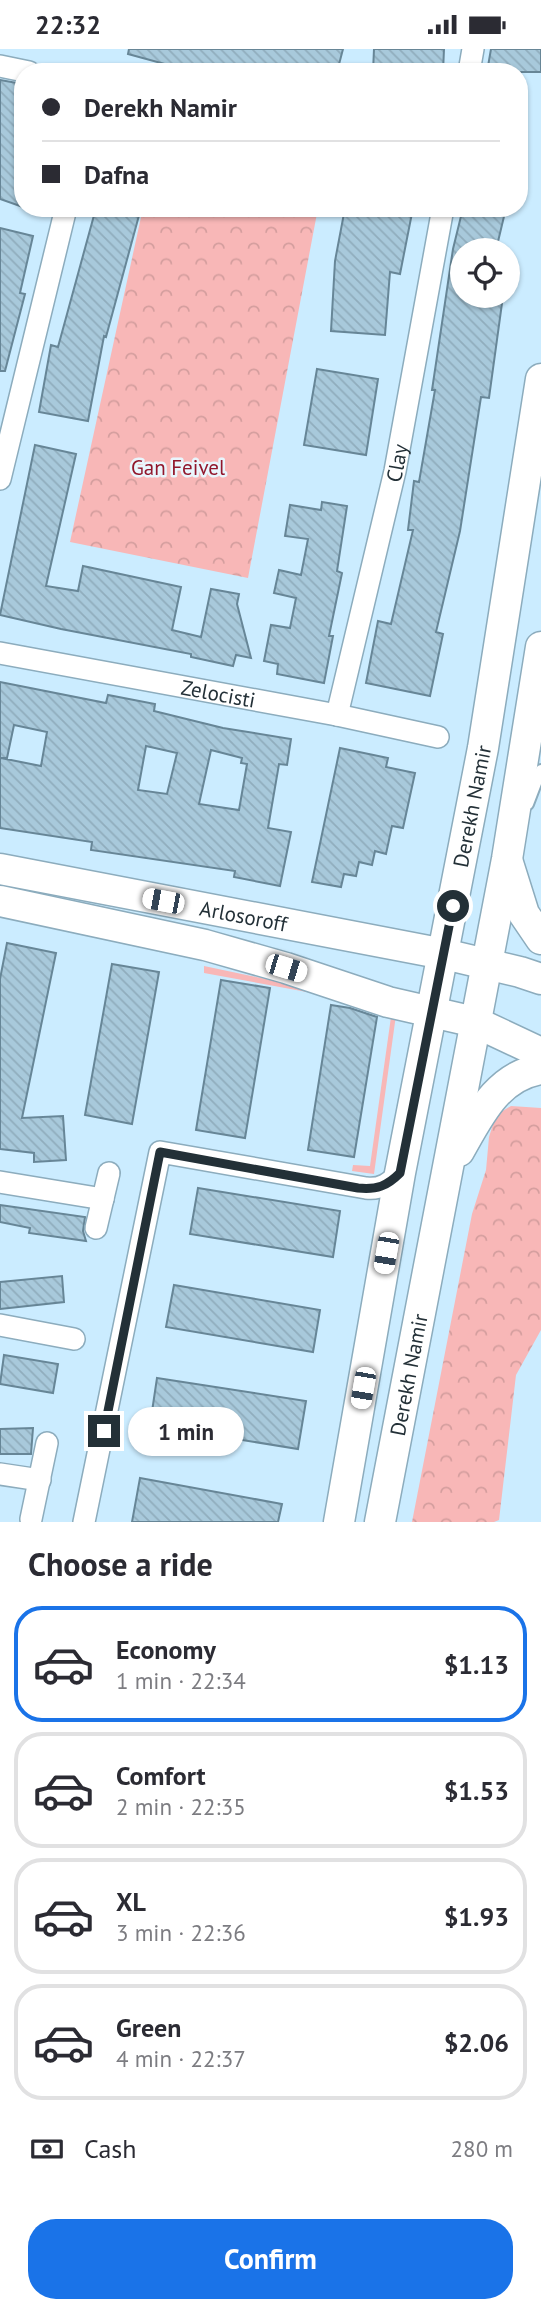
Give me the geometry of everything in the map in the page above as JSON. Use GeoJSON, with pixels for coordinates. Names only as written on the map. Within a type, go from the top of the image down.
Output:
{"type":"FeatureCollection","features":[{"type":"Feature","properties":{"kind":"main road","name":"Derekh Namir"},"geometry":{"type":"LineString","coordinates":[[339,1522],[400,1173],[483,748],[541,379]]}},
{"type":"Feature","properties":{"kind":"main road","name":"Derekh Namir"},"geometry":{"type":"LineString","coordinates":[[380,1522],[507,859],[541,647]]}},
{"type":"Feature","properties":{"kind":"main road"},"geometry":{"type":"LineString","coordinates":[[507,859],[524,914],[541,939]]}},
{"type":"Feature","properties":{"kind":"main road","name":"Arlosoroff"},"geometry":{"type":"LineString","coordinates":[[0,869],[444,954],[541,979]]}},
{"type":"Feature","properties":{"kind":"main road","name":"Arlosoroff"},"geometry":{"type":"LineString","coordinates":[[0,901],[205,945],[294,970],[388,1002],[475,1022],[541,1053]]}},
{"type":"Feature","properties":{"kind":"main road"},"geometry":{"type":"LineString","coordinates":[[446,1173],[486,1104],[515,1077],[541,1069]]}},
{"type":"Feature","properties":{"kind":"street"},"geometry":{"type":"LineString","coordinates":[[0,479],[64,217]]}},
{"type":"Feature","properties":{"kind":"street","name":"Clay"},"geometry":{"type":"LineString","coordinates":[[337,715],[394,471],[441,217]]}},
{"type":"Feature","properties":{"kind":"street","name":"Zelocisti"},"geometry":{"type":"LineString","coordinates":[[0,653],[337,715],[438,737]]}},
{"type":"Feature","properties":{"kind":"street"},"geometry":{"type":"LineString","coordinates":[[84,1522],[160,1152],[374,1189],[389,1184],[400,1173]]}},
{"type":"Feature","properties":{"kind":"street"},"geometry":{"type":"LineString","coordinates":[[96,1228],[109,1173]]}},
{"type":"Feature","properties":{"kind":"street"},"geometry":{"type":"LineString","coordinates":[[0,1182],[103,1199]]}},
{"type":"Feature","properties":{"kind":"street"},"geometry":{"type":"LineString","coordinates":[[0,1325],[74,1340]]}},
{"type":"Feature","properties":{"kind":"street"},"geometry":{"type":"LineString","coordinates":[[31,1519],[47,1443]]}},
{"type":"Feature","properties":{"kind":"street"},"geometry":{"type":"LineString","coordinates":[[0,1474],[40,1481]]}},
{"type":"Feature","properties":{"kind":"lane"},"geometry":{"type":"LineString","coordinates":[[507,859],[541,770]]}},
{"type":"Feature","properties":{"kind":"green space","name":"Gan Feivel"},"geometry":{"type":"Polygon","coordinates":[[[141,217],[316,217],[248,578],[70,542],[141,217]]]}},
{"type":"Feature","properties":{"kind":"green space"},"geometry":{"type":"Polygon","coordinates":[[[204,966],[389,1005],[396,1015],[374,1174],[352,1171],[353,1165],[370,1166],[391,1017],[388,1007],[204,973],[204,966]]]}},
{"type":"Feature","properties":{"kind":"green space"},"geometry":{"type":"Polygon","coordinates":[[[511,1106],[541,1108],[541,1330],[516,1375],[499,1520],[412,1522],[472,1214],[486,1170],[489,1137],[496,1115],[511,1106]]]}},
{"type":"Feature","properties":{"kind":"building"},"geometry":{"type":"Polygon","coordinates":[[[129,49],[343,49],[339,63],[161,63],[128,54],[129,49]]]}},
{"type":"Feature","properties":{"kind":"building"},"geometry":{"type":"Polygon","coordinates":[[[374,49],[444,49],[443,63],[373,63],[374,49]]]}},
{"type":"Feature","properties":{"kind":"building"},"geometry":{"type":"Polygon","coordinates":[[[491,49],[541,49],[541,72],[528,72],[528,63],[489,63],[491,49]]]}},
{"type":"Feature","properties":{"kind":"building"},"geometry":{"type":"Polygon","coordinates":[[[0,80],[14,82],[14,204],[0,199],[0,80]]]}},
{"type":"Feature","properties":{"kind":"building"},"geometry":{"type":"Polygon","coordinates":[[[94,217],[139,217],[106,337],[104,336],[88,421],[39,412],[51,345],[58,347],[94,217]]]}},
{"type":"Feature","properties":{"kind":"building"},"geometry":{"type":"Polygon","coordinates":[[[343,217],[411,217],[400,274],[390,272],[385,335],[331,331],[335,261],[343,217]]]}},
{"type":"Feature","properties":{"kind":"building"},"geometry":{"type":"Polygon","coordinates":[[[461,217],[504,217],[499,238],[456,238],[461,217]]]}},
{"type":"Feature","properties":{"kind":"building"},"geometry":{"type":"Polygon","coordinates":[[[0,228],[33,236],[20,293],[25,294],[5,371],[0,371],[0,228]]]}},
{"type":"Feature","properties":{"kind":"building"},"geometry":{"type":"Polygon","coordinates":[[[450,269],[450,308],[501,308],[489,398],[481,397],[460,531],[436,632],[443,634],[430,696],[366,683],[378,621],[391,624],[413,530],[408,530],[414,481],[419,482],[435,390],[432,390],[450,269]]]}},
{"type":"Feature","properties":{"kind":"building"},"geometry":{"type":"Polygon","coordinates":[[[317,369],[378,379],[366,455],[304,445],[317,369]]]}},
{"type":"Feature","properties":{"kind":"building"},"geometry":{"type":"Polygon","coordinates":[[[35,445],[76,454],[46,586],[78,591],[83,566],[181,587],[172,630],[201,637],[211,589],[239,594],[237,604],[251,658],[236,655],[233,666],[191,657],[191,654],[0,615],[35,445]]]}},
{"type":"Feature","properties":{"kind":"building"},"geometry":{"type":"Polygon","coordinates":[[[322,502],[347,506],[337,571],[342,573],[329,636],[333,636],[324,683],[277,674],[278,664],[264,661],[271,625],[290,628],[296,598],[274,593],[279,570],[301,575],[308,539],[285,536],[290,505],[321,510],[322,502]]]}},
{"type":"Feature","properties":{"kind":"building"},"geometry":{"type":"Polygon","coordinates":[[[0,682],[106,703],[108,695],[155,704],[154,711],[223,728],[291,739],[287,765],[279,764],[268,828],[291,832],[280,886],[234,877],[235,871],[91,850],[92,842],[0,828],[0,682]],[[14,725],[7,758],[1,758],[41,766],[47,732],[14,725]],[[146,746],[138,790],[167,794],[177,753],[146,746]],[[211,750],[199,804],[239,810],[247,764],[241,763],[242,758],[211,750]]]}},
{"type":"Feature","properties":{"kind":"building"},"geometry":{"type":"Polygon","coordinates":[[[340,748],[388,758],[386,767],[415,773],[403,828],[392,826],[386,854],[375,851],[372,865],[359,862],[356,876],[344,874],[341,887],[312,882],[340,748]]]}},
{"type":"Feature","properties":{"kind":"building"},"geometry":{"type":"Polygon","coordinates":[[[7,943],[56,953],[22,1118],[63,1116],[66,1160],[34,1162],[34,1153],[0,1149],[0,979],[7,943]]]}},
{"type":"Feature","properties":{"kind":"building"},"geometry":{"type":"Polygon","coordinates":[[[112,964],[159,972],[132,1124],[85,1115],[112,964]]]}},
{"type":"Feature","properties":{"kind":"building"},"geometry":{"type":"Polygon","coordinates":[[[221,980],[270,988],[245,1138],[196,1130],[221,980]]]}},
{"type":"Feature","properties":{"kind":"building"},"geometry":{"type":"Polygon","coordinates":[[[331,1005],[377,1017],[354,1157],[308,1150],[331,1005]]]}},
{"type":"Feature","properties":{"kind":"building"},"geometry":{"type":"Polygon","coordinates":[[[198,1188],[340,1211],[333,1257],[190,1234],[198,1188]]]}},
{"type":"Feature","properties":{"kind":"building"},"geometry":{"type":"Polygon","coordinates":[[[0,1205],[85,1217],[83,1231],[86,1241],[29,1233],[30,1228],[0,1222],[0,1205]]]}},
{"type":"Feature","properties":{"kind":"building"},"geometry":{"type":"Polygon","coordinates":[[[62,1276],[64,1302],[0,1309],[0,1282],[62,1276]]]}},
{"type":"Feature","properties":{"kind":"building"},"geometry":{"type":"Polygon","coordinates":[[[174,1285],[320,1310],[313,1352],[166,1327],[174,1285]]]}},
{"type":"Feature","properties":{"kind":"building"},"geometry":{"type":"Polygon","coordinates":[[[4,1355],[58,1364],[53,1393],[0,1384],[4,1355]]]}},
{"type":"Feature","properties":{"kind":"building"},"geometry":{"type":"Polygon","coordinates":[[[157,1378],[306,1401],[298,1449],[150,1425],[157,1378]]]}},
{"type":"Feature","properties":{"kind":"building"},"geometry":{"type":"Polygon","coordinates":[[[33,1428],[31,1454],[0,1454],[0,1429],[33,1428]]]}},
{"type":"Feature","properties":{"kind":"building"},"geometry":{"type":"Polygon","coordinates":[[[140,1478],[282,1504],[278,1522],[132,1522],[140,1478]]]}},
{"type":"Feature","properties":{"kind":"route"},"geometry":{"type":"LineString","coordinates":[[104,1431],[160,1152],[358,1188],[374,1189],[389,1184],[400,1173],[453,906]]}}]}
